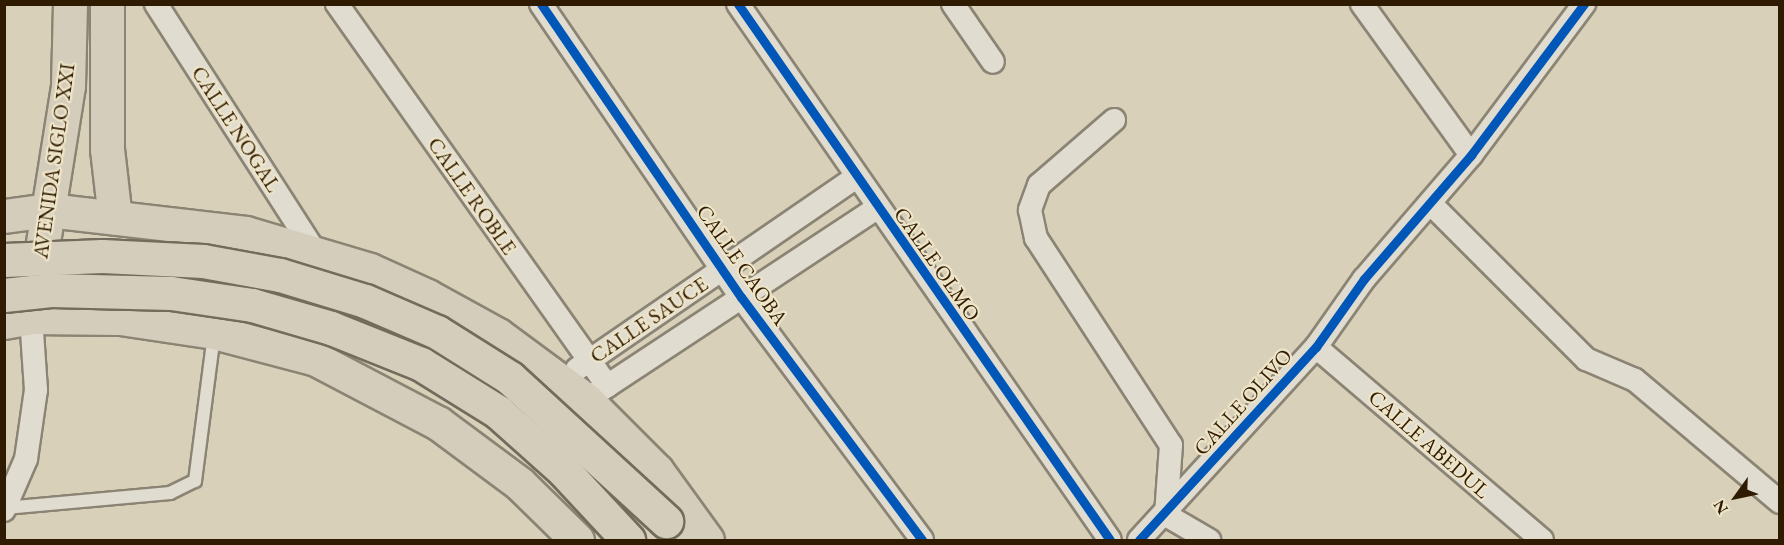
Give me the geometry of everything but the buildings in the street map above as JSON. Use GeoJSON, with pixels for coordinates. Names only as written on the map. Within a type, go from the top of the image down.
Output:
{"type":"FeatureCollection","features":[{"type":"Feature","properties":{"kind":"main road","name":"AVENIDA SIGLO XXI"},"geometry":{"type":"LineString","coordinates":[[18,320],[48,210],[68,86],[70,4]]}},
{"type":"Feature","properties":{"kind":"main road","name":"AVENIDA SIGLO XXI"},"geometry":{"type":"LineString","coordinates":[[107,4],[107,149],[115,218]]}},
{"type":"Feature","properties":{"kind":"main road"},"geometry":{"type":"LineString","coordinates":[[4,216],[48,210],[246,233],[370,270],[427,296],[498,335],[560,379],[597,393],[707,540]]}},
{"type":"Feature","properties":{"kind":"main road"},"geometry":{"type":"LineString","coordinates":[[214,332],[199,296],[202,257],[220,244],[246,233]]}},
{"type":"Feature","properties":{"kind":"main road"},"geometry":{"type":"LineString","coordinates":[[4,260],[102,256],[203,261],[280,275],[365,301],[437,332],[510,378],[676,531]]}},
{"type":"Feature","properties":{"kind":"main road"},"geometry":{"type":"LineString","coordinates":[[4,295],[51,290],[171,293],[252,305],[331,328],[422,364],[498,412],[563,471],[628,540]]}},
{"type":"Feature","properties":{"kind":"main road"},"geometry":{"type":"LineString","coordinates":[[18,320],[120,318],[214,332],[316,359],[380,389],[438,423],[511,477],[578,540]]}},
{"type":"Feature","properties":{"kind":"street","name":"CALLE NOGAL"},"geometry":{"type":"LineString","coordinates":[[156,4],[316,253]]}},
{"type":"Feature","properties":{"kind":"street","name":"CALLE ROBLE"},"geometry":{"type":"LineString","coordinates":[[338,4],[588,362],[597,393]]}},
{"type":"Feature","properties":{"kind":"street","name":"CALLE CAOBA"},"geometry":{"type":"LineString","coordinates":[[541,4],[741,297],[922,540]]}},
{"type":"Feature","properties":{"kind":"street","name":"CALLE OLMO"},"geometry":{"type":"LineString","coordinates":[[738,4],[855,178],[1110,540]]}},
{"type":"Feature","properties":{"kind":"street"},"geometry":{"type":"LineString","coordinates":[[953,4],[993,62]]}},
{"type":"Feature","properties":{"kind":"street"},"geometry":{"type":"LineString","coordinates":[[1362,4],[1471,155]]}},
{"type":"Feature","properties":{"kind":"street","name":"CALLE OLIVO"},"geometry":{"type":"LineString","coordinates":[[1139,540],[1166,515],[1316,347],[1364,279],[1471,155],[1584,4]]}},
{"type":"Feature","properties":{"kind":"street"},"geometry":{"type":"LineString","coordinates":[[1114,120],[1039,185],[1030,210],[1036,238],[1171,445],[1166,515],[1209,540]]}},
{"type":"Feature","properties":{"kind":"street","name":"CALLE SAUCE"},"geometry":{"type":"LineString","coordinates":[[560,379],[855,178]]}},
{"type":"Feature","properties":{"kind":"street"},"geometry":{"type":"LineString","coordinates":[[1430,203],[1586,359],[1635,380],[1779,502]]}},
{"type":"Feature","properties":{"kind":"street","name":"CALLE SAUCE"},"geometry":{"type":"LineString","coordinates":[[597,393],[877,208]]}},
{"type":"Feature","properties":{"kind":"street"},"geometry":{"type":"LineString","coordinates":[[5,509],[26,459],[36,390],[18,320]]}},
{"type":"Feature","properties":{"kind":"street","name":"CALLE ABEDUL"},"geometry":{"type":"LineString","coordinates":[[1316,347],[1542,540]]}},
{"type":"Feature","properties":{"kind":"lane"},"geometry":{"type":"LineString","coordinates":[[5,509],[170,493],[195,481],[214,332]]}},
{"type":"Feature","properties":{"kind":"cycle path"},"geometry":{"type":"LineString","coordinates":[[541,4],[741,297],[922,540]]}},
{"type":"Feature","properties":{"kind":"cycle path"},"geometry":{"type":"LineString","coordinates":[[738,4],[1110,540]]}},
{"type":"Feature","properties":{"kind":"cycle path"},"geometry":{"type":"LineString","coordinates":[[1139,540],[1316,347],[1364,279],[1471,155],[1584,4]]}}]}
